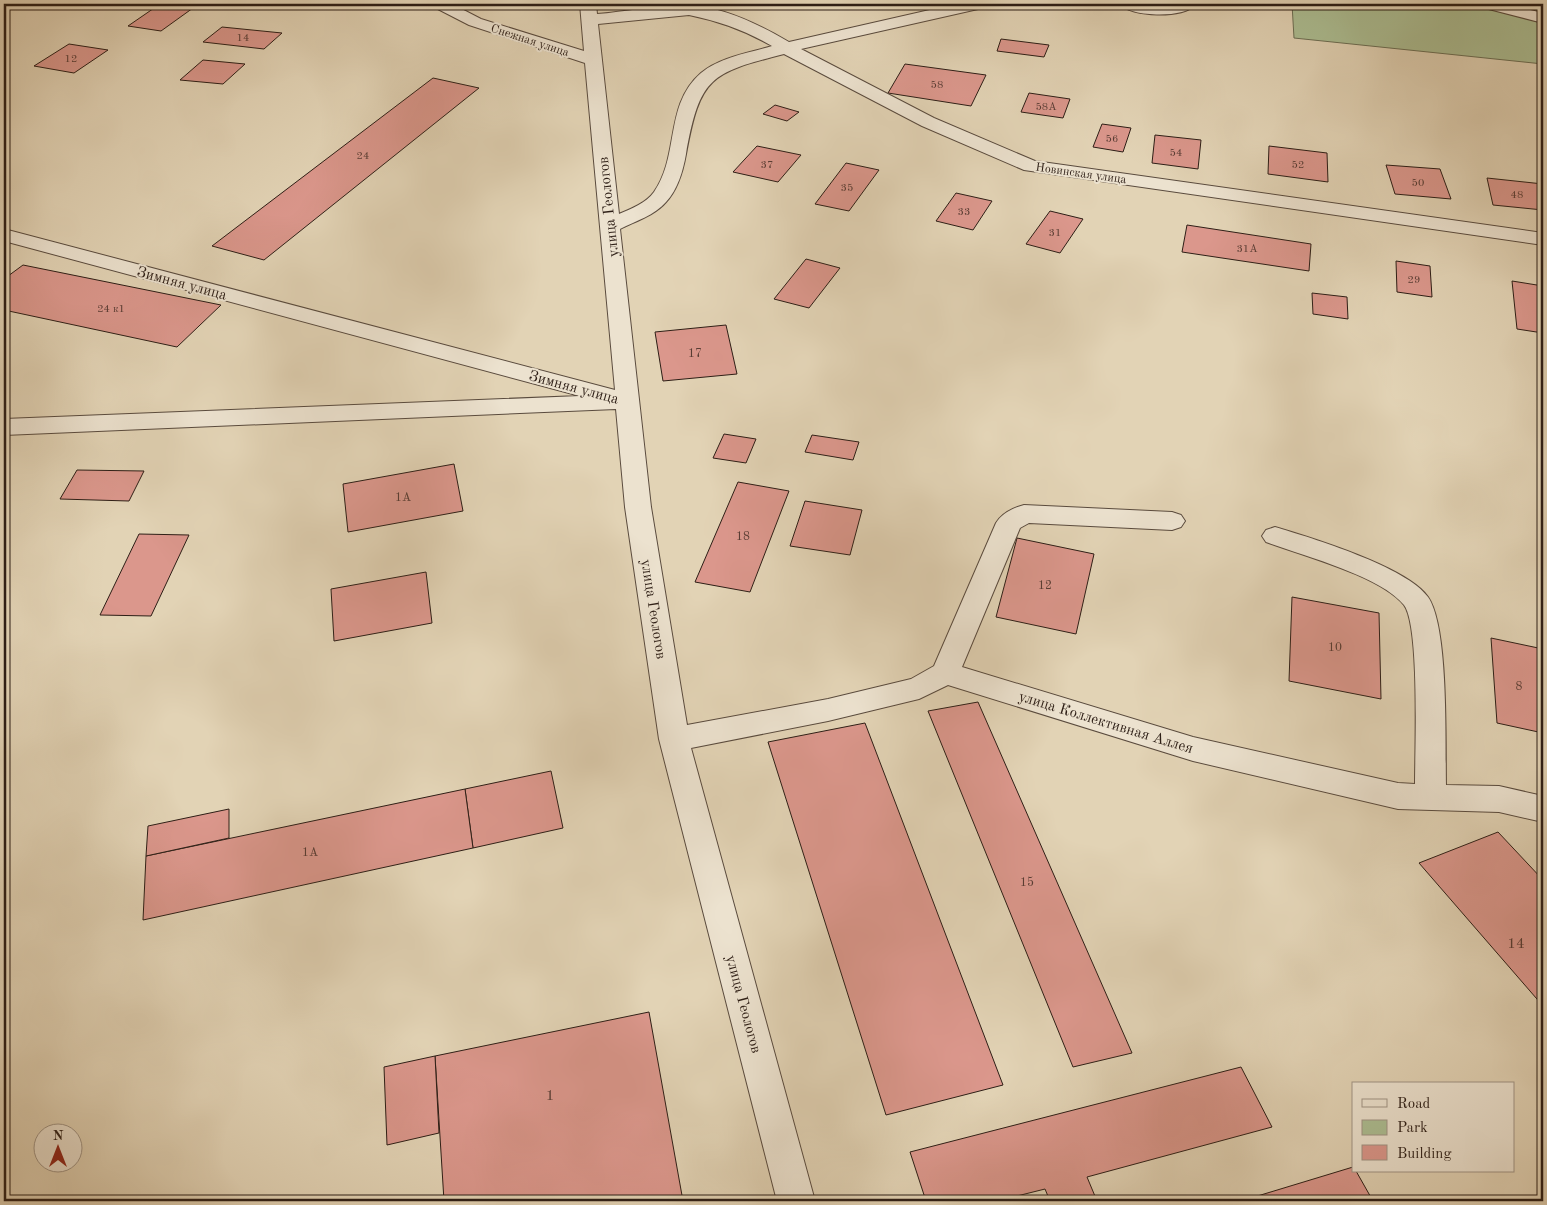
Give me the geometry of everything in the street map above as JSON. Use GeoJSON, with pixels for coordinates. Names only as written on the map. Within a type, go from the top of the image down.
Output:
{"type":"FeatureCollection","features":[{"type":"Feature","properties":{"kind":"street","name":"Снежная улица"},"geometry":{"type":"LineString","coordinates":[[440,4],[475,22],[594,60]]}},
{"type":"Feature","properties":{"kind":"street"},"geometry":{"type":"LineString","coordinates":[[689,10],[713,4]]}},
{"type":"Feature","properties":{"kind":"street"},"geometry":{"type":"LineString","coordinates":[[610,226],[650,205],[664,193],[671,172],[687,102],[708,76],[740,61],[863,28],[978,4]]}},
{"type":"Feature","properties":{"kind":"street"},"geometry":{"type":"LineString","coordinates":[[1128,4],[1168,11],[1179,10],[1188,4]]}},
{"type":"Feature","properties":{"kind":"street"},"geometry":{"type":"LineString","coordinates":[[1487,4],[1543,18]]}},
{"type":"Feature","properties":{"kind":"street","name":"Новинская улица"},"geometry":{"type":"LineString","coordinates":[[589,12],[689,10],[721,17],[758,30],[814,64],[928,122],[1031,166],[1543,239]]}},
{"type":"Feature","properties":{"kind":"street","name":"улица Геологов"},"geometry":{"type":"LineString","coordinates":[[589,12],[638,507],[674,739],[796,1201]]}},
{"type":"Feature","properties":{"kind":"street","name":"Зимняя улица"},"geometry":{"type":"LineString","coordinates":[[4,235],[628,401]]}},
{"type":"Feature","properties":{"kind":"street","name":"Зимняя улица"},"geometry":{"type":"LineString","coordinates":[[4,426],[628,401]]}},
{"type":"Feature","properties":{"kind":"street"},"geometry":{"type":"LineString","coordinates":[[674,739],[828,710],[910,691],[945,673],[1008,523],[1024,514],[1172,521]]}},
{"type":"Feature","properties":{"kind":"street"},"geometry":{"type":"LineString","coordinates":[[1275,536],[1372,571],[1401,586],[1418,603],[1428,644],[1431,797]]}},
{"type":"Feature","properties":{"kind":"street","name":"улица Коллективная Аллея"},"geometry":{"type":"LineString","coordinates":[[945,673],[1193,749],[1398,796],[1499,799],[1543,810]]}},
{"type":"Feature","properties":{"kind":"green space"},"geometry":{"type":"Polygon","coordinates":[[[1292,4],[1543,4],[1543,64],[1294,38],[1292,4]]]}},
{"type":"Feature","properties":{"kind":"building"},"geometry":{"type":"Polygon","coordinates":[[[160,4],[193,8],[161,31],[128,26],[160,4]]]}},
{"type":"Feature","properties":{"kind":"building"},"geometry":{"type":"Polygon","coordinates":[[[468,4],[493,4],[473,9],[468,4]]]}},
{"type":"Feature","properties":{"kind":"building"},"geometry":{"type":"Polygon","coordinates":[[[222,27],[282,33],[264,49],[203,42],[222,27]]]}},
{"type":"Feature","properties":{"kind":"building"},"geometry":{"type":"Polygon","coordinates":[[[1001,39],[1049,45],[1044,57],[997,51],[1001,39]]]}},
{"type":"Feature","properties":{"kind":"building"},"geometry":{"type":"Polygon","coordinates":[[[69,44],[108,50],[74,73],[34,66],[69,44]]]}},
{"type":"Feature","properties":{"kind":"building"},"geometry":{"type":"Polygon","coordinates":[[[203,60],[245,64],[223,84],[180,80],[203,60]]]}},
{"type":"Feature","properties":{"kind":"building"},"geometry":{"type":"Polygon","coordinates":[[[905,64],[986,75],[971,106],[888,93],[905,64]]]}},
{"type":"Feature","properties":{"kind":"building"},"geometry":{"type":"Polygon","coordinates":[[[433,78],[479,88],[264,260],[212,246],[433,78]]]}},
{"type":"Feature","properties":{"kind":"building"},"geometry":{"type":"Polygon","coordinates":[[[1029,93],[1070,99],[1063,118],[1021,112],[1029,93]]]}},
{"type":"Feature","properties":{"kind":"building"},"geometry":{"type":"Polygon","coordinates":[[[775,105],[799,112],[787,121],[763,114],[775,105]]]}},
{"type":"Feature","properties":{"kind":"building"},"geometry":{"type":"Polygon","coordinates":[[[1102,124],[1131,128],[1123,152],[1093,147],[1102,124]]]}},
{"type":"Feature","properties":{"kind":"building"},"geometry":{"type":"Polygon","coordinates":[[[1155,135],[1201,140],[1198,169],[1152,163],[1155,135]]]}},
{"type":"Feature","properties":{"kind":"building"},"geometry":{"type":"Polygon","coordinates":[[[757,146],[801,155],[778,182],[733,172],[757,146]]]}},
{"type":"Feature","properties":{"kind":"building"},"geometry":{"type":"Polygon","coordinates":[[[1269,146],[1327,153],[1328,182],[1268,174],[1269,146]]]}},
{"type":"Feature","properties":{"kind":"building"},"geometry":{"type":"Polygon","coordinates":[[[846,163],[879,170],[849,211],[815,204],[846,163]]]}},
{"type":"Feature","properties":{"kind":"building"},"geometry":{"type":"Polygon","coordinates":[[[1386,165],[1440,169],[1451,199],[1395,194],[1386,165]]]}},
{"type":"Feature","properties":{"kind":"building"},"geometry":{"type":"Polygon","coordinates":[[[1487,178],[1543,184],[1543,210],[1493,205],[1487,178]]]}},
{"type":"Feature","properties":{"kind":"building"},"geometry":{"type":"Polygon","coordinates":[[[956,193],[992,201],[973,230],[936,221],[956,193]]]}},
{"type":"Feature","properties":{"kind":"building"},"geometry":{"type":"Polygon","coordinates":[[[1050,211],[1083,219],[1060,253],[1026,244],[1050,211]]]}},
{"type":"Feature","properties":{"kind":"building"},"geometry":{"type":"Polygon","coordinates":[[[1187,225],[1311,244],[1309,271],[1182,252],[1187,225]]]}},
{"type":"Feature","properties":{"kind":"building"},"geometry":{"type":"Polygon","coordinates":[[[806,259],[840,268],[809,308],[774,299],[806,259]]]}},
{"type":"Feature","properties":{"kind":"building"},"geometry":{"type":"Polygon","coordinates":[[[1396,261],[1430,266],[1432,297],[1397,292],[1396,261]]]}},
{"type":"Feature","properties":{"kind":"building"},"geometry":{"type":"Polygon","coordinates":[[[23,265],[221,305],[177,347],[4,310],[4,279],[23,265]]]}},
{"type":"Feature","properties":{"kind":"building"},"geometry":{"type":"Polygon","coordinates":[[[1512,281],[1543,286],[1543,333],[1517,329],[1512,281]]]}},
{"type":"Feature","properties":{"kind":"building"},"geometry":{"type":"Polygon","coordinates":[[[1312,293],[1347,297],[1348,319],[1313,314],[1312,293]]]}},
{"type":"Feature","properties":{"kind":"building"},"geometry":{"type":"Polygon","coordinates":[[[726,325],[737,374],[663,381],[655,332],[726,325]]]}},
{"type":"Feature","properties":{"kind":"building"},"geometry":{"type":"Polygon","coordinates":[[[724,434],[756,439],[746,463],[713,458],[724,434]]]}},
{"type":"Feature","properties":{"kind":"building"},"geometry":{"type":"Polygon","coordinates":[[[812,435],[859,442],[853,460],[805,452],[812,435]]]}},
{"type":"Feature","properties":{"kind":"building"},"geometry":{"type":"Polygon","coordinates":[[[454,464],[463,511],[348,532],[343,484],[454,464]]]}},
{"type":"Feature","properties":{"kind":"building"},"geometry":{"type":"Polygon","coordinates":[[[77,470],[144,471],[129,501],[60,499],[77,470]]]}},
{"type":"Feature","properties":{"kind":"building"},"geometry":{"type":"Polygon","coordinates":[[[738,482],[789,491],[750,592],[695,582],[738,482]]]}},
{"type":"Feature","properties":{"kind":"building"},"geometry":{"type":"Polygon","coordinates":[[[805,501],[862,510],[850,555],[790,546],[805,501]]]}},
{"type":"Feature","properties":{"kind":"building"},"geometry":{"type":"Polygon","coordinates":[[[139,534],[189,535],[151,616],[100,615],[139,534]]]}},
{"type":"Feature","properties":{"kind":"building"},"geometry":{"type":"Polygon","coordinates":[[[1017,538],[1094,554],[1076,634],[996,617],[1017,538]]]}},
{"type":"Feature","properties":{"kind":"building"},"geometry":{"type":"Polygon","coordinates":[[[426,572],[432,623],[334,641],[331,589],[426,572]]]}},
{"type":"Feature","properties":{"kind":"building"},"geometry":{"type":"Polygon","coordinates":[[[1292,597],[1379,613],[1381,699],[1289,681],[1292,597]]]}},
{"type":"Feature","properties":{"kind":"building"},"geometry":{"type":"Polygon","coordinates":[[[1491,638],[1543,649],[1543,733],[1497,723],[1491,638]]]}},
{"type":"Feature","properties":{"kind":"building"},"geometry":{"type":"Polygon","coordinates":[[[978,702],[1132,1053],[1073,1067],[928,711],[978,702]]]}},
{"type":"Feature","properties":{"kind":"building"},"geometry":{"type":"Polygon","coordinates":[[[865,723],[1003,1085],[886,1115],[768,742],[865,723]]]}},
{"type":"Feature","properties":{"kind":"building"},"geometry":{"type":"Polygon","coordinates":[[[551,771],[563,828],[473,848],[465,789],[551,771]]]}},
{"type":"Feature","properties":{"kind":"building"},"geometry":{"type":"Polygon","coordinates":[[[465,789],[473,848],[143,920],[146,856],[465,789]]]}},
{"type":"Feature","properties":{"kind":"building"},"geometry":{"type":"Polygon","coordinates":[[[229,809],[229,838],[146,856],[148,826],[229,809]]]}},
{"type":"Feature","properties":{"kind":"building"},"geometry":{"type":"Polygon","coordinates":[[[1498,832],[1543,880],[1543,1006],[1419,863],[1498,832]]]}},
{"type":"Feature","properties":{"kind":"building"},"geometry":{"type":"Polygon","coordinates":[[[649,1012],[683,1201],[444,1201],[435,1056],[649,1012]]]}},
{"type":"Feature","properties":{"kind":"building"},"geometry":{"type":"Polygon","coordinates":[[[435,1056],[439,1133],[387,1145],[384,1067],[435,1056]]]}},
{"type":"Feature","properties":{"kind":"building"},"geometry":{"type":"Polygon","coordinates":[[[1241,1067],[1272,1127],[1087,1177],[1097,1201],[1050,1201],[1045,1189],[997,1201],[926,1201],[910,1152],[1241,1067]]]}},
{"type":"Feature","properties":{"kind":"building"},"geometry":{"type":"Polygon","coordinates":[[[1352,1167],[1352,1172],[1357,1172],[1373,1201],[1241,1201],[1352,1167]]]}}]}
